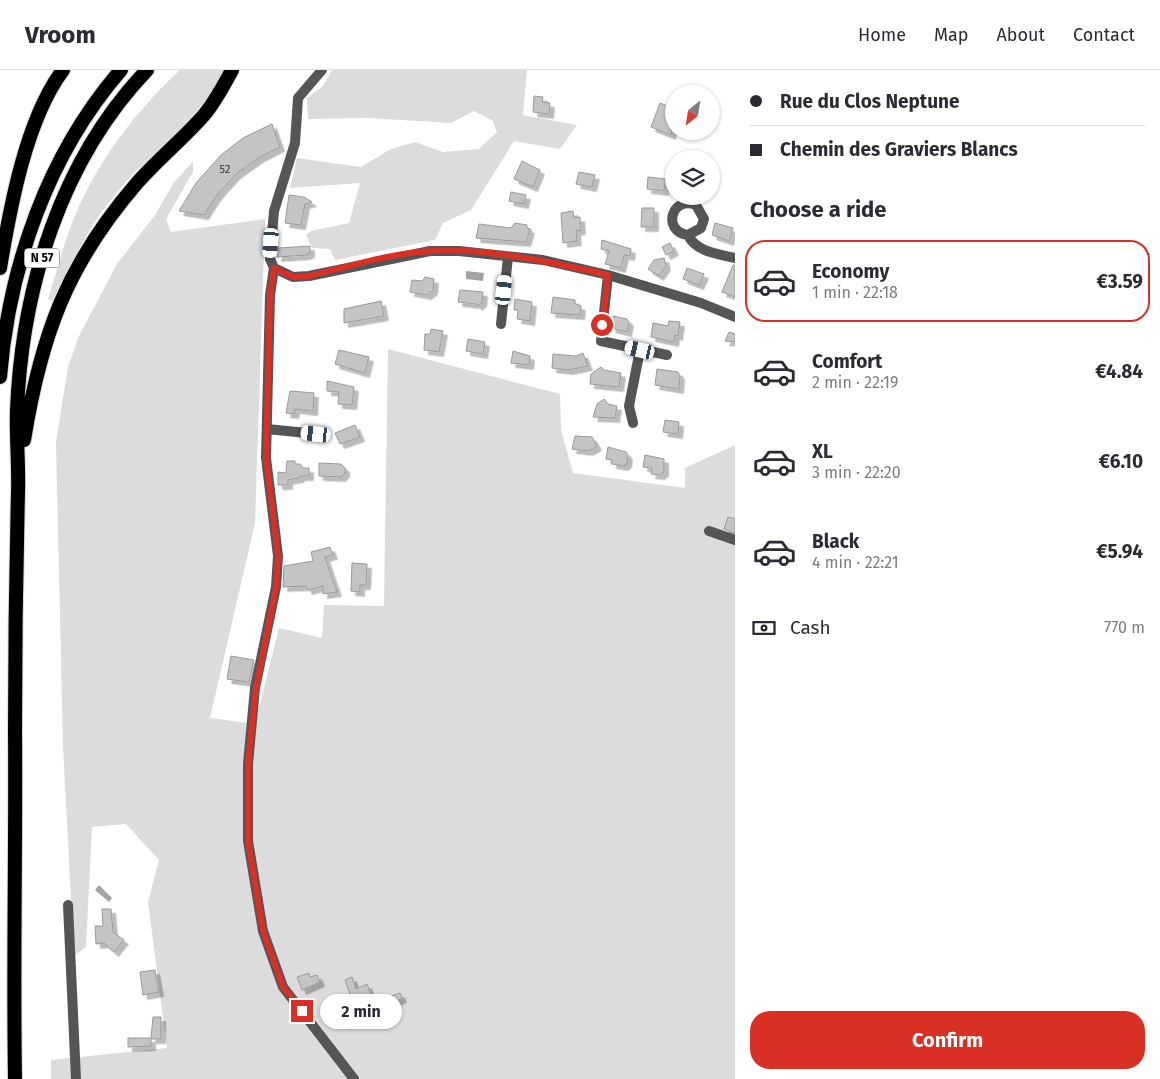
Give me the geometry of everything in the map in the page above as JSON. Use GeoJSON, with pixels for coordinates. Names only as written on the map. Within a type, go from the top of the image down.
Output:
{"type":"FeatureCollection","features":[{"type":"Feature","properties":{"kind":"highway"},"geometry":{"type":"LineString","coordinates":[[0,268],[27,148],[46,97],[63,70]]}},
{"type":"Feature","properties":{"kind":"highway","name":"N 57"},"geometry":{"type":"LineString","coordinates":[[0,377],[12,295],[34,221],[57,167],[80,126],[121,70]]}},
{"type":"Feature","properties":{"kind":"highway","name":"N 57"},"geometry":{"type":"LineString","coordinates":[[15,1079],[15,660],[19,472],[17,412],[21,365],[28,319],[40,263],[66,193],[91,144],[123,97],[147,70]]}},
{"type":"Feature","properties":{"kind":"highway"},"geometry":{"type":"LineString","coordinates":[[19,472],[32,390],[41,354],[51,324],[73,276],[115,211],[151,168],[206,113],[232,70]]}},
{"type":"Feature","properties":{"kind":"street"},"geometry":{"type":"LineString","coordinates":[[322,70],[298,98],[295,143],[274,211],[270,259],[274,268],[270,295],[267,482],[278,556],[276,587],[256,688],[248,764],[248,841],[263,931],[283,987],[354,1079]]}},
{"type":"Feature","properties":{"kind":"street"},"geometry":{"type":"LineString","coordinates":[[688,235],[692,244],[698,248],[735,258]]}},
{"type":"Feature","properties":{"kind":"street"},"geometry":{"type":"LineString","coordinates":[[274,268],[293,277],[309,276],[430,251],[459,250],[543,260],[608,275],[702,303],[735,317]]}},
{"type":"Feature","properties":{"kind":"street"},"geometry":{"type":"LineString","coordinates":[[501,324],[508,257]]}},
{"type":"Feature","properties":{"kind":"street"},"geometry":{"type":"LineString","coordinates":[[608,275],[601,341],[667,355]]}},
{"type":"Feature","properties":{"kind":"street"},"geometry":{"type":"LineString","coordinates":[[633,423],[629,406],[640,350]]}},
{"type":"Feature","properties":{"kind":"street"},"geometry":{"type":"LineString","coordinates":[[267,429],[316,434]]}},
{"type":"Feature","properties":{"kind":"street"},"geometry":{"type":"LineString","coordinates":[[709,531],[735,540]]}},
{"type":"Feature","properties":{"kind":"street"},"geometry":{"type":"LineString","coordinates":[[68,906],[76,1079]]}},
{"type":"Feature","properties":{"kind":"shaded area"},"geometry":{"type":"Polygon","coordinates":[[[180,70],[224,70],[203,104],[132,175],[99,216],[82,243],[53,301],[48,299],[75,215],[100,167],[111,149],[150,100],[180,70]]]}},
{"type":"Feature","properties":{"kind":"shaded area"},"geometry":{"type":"Polygon","coordinates":[[[332,70],[527,70],[523,115],[577,125],[560,149],[514,141],[471,210],[443,223],[435,240],[335,260],[330,249],[312,248],[306,235],[311,231],[349,223],[360,183],[290,188],[297,158],[361,167],[391,149],[415,142],[443,152],[479,149],[497,132],[493,121],[474,111],[451,123],[368,118],[308,119],[307,98],[323,86],[332,70]]]}},
{"type":"Feature","properties":{"kind":"shaded area"},"geometry":{"type":"Polygon","coordinates":[[[193,161],[193,172],[166,219],[171,232],[265,219],[255,523],[210,718],[255,724],[279,628],[322,638],[324,605],[384,606],[388,349],[560,394],[561,430],[573,473],[685,488],[685,468],[735,445],[735,1079],[51,1079],[51,1060],[167,1048],[148,902],[159,860],[126,824],[92,827],[86,947],[74,956],[63,746],[56,442],[68,367],[79,336],[117,264],[155,215],[173,184],[193,161]]]}},
{"type":"Feature","properties":{"kind":"shaded area"},"geometry":{"type":"Polygon","coordinates":[[[466,271],[484,273],[483,281],[466,279],[466,271]]]}},
{"type":"Feature","properties":{"kind":"shaded area"},"geometry":{"type":"Polygon","coordinates":[[[99,885],[112,898],[109,902],[95,890],[99,885]]]}},
{"type":"Feature","properties":{"kind":"building"},"geometry":{"type":"Polygon","coordinates":[[[534,96],[543,97],[542,102],[550,103],[549,114],[533,112],[534,96]]]}},
{"type":"Feature","properties":{"kind":"building"},"geometry":{"type":"Polygon","coordinates":[[[660,103],[665,105],[665,133],[651,127],[660,103]]]}},
{"type":"Feature","properties":{"kind":"building"},"geometry":{"type":"Polygon","coordinates":[[[272,124],[280,147],[260,157],[236,174],[217,195],[204,215],[179,211],[196,183],[221,155],[243,138],[272,124]]]}},
{"type":"Feature","properties":{"kind":"building"},"geometry":{"type":"Polygon","coordinates":[[[522,161],[540,170],[533,187],[514,179],[522,161]]]}},
{"type":"Feature","properties":{"kind":"building"},"geometry":{"type":"Polygon","coordinates":[[[579,172],[595,175],[592,187],[576,184],[579,172]]]}},
{"type":"Feature","properties":{"kind":"building"},"geometry":{"type":"Polygon","coordinates":[[[648,177],[665,179],[664,191],[647,189],[648,177]]]}},
{"type":"Feature","properties":{"kind":"building"},"geometry":{"type":"Polygon","coordinates":[[[511,192],[526,195],[524,204],[509,201],[511,192]]]}},
{"type":"Feature","properties":{"kind":"building"},"geometry":{"type":"Polygon","coordinates":[[[289,195],[304,197],[312,202],[305,204],[301,225],[285,223],[289,195]]]}},
{"type":"Feature","properties":{"kind":"building"},"geometry":{"type":"Polygon","coordinates":[[[642,208],[654,208],[654,227],[641,227],[642,208]]]}},
{"type":"Feature","properties":{"kind":"building"},"geometry":{"type":"Polygon","coordinates":[[[573,211],[574,218],[580,217],[581,230],[576,231],[577,241],[563,243],[561,213],[573,211]]]}},
{"type":"Feature","properties":{"kind":"building"},"geometry":{"type":"Polygon","coordinates":[[[515,223],[527,225],[527,228],[530,229],[526,242],[476,238],[479,224],[511,228],[515,223]]]}},
{"type":"Feature","properties":{"kind":"building"},"geometry":{"type":"Polygon","coordinates":[[[715,223],[733,228],[729,241],[712,235],[715,223]]]}},
{"type":"Feature","properties":{"kind":"building"},"geometry":{"type":"Polygon","coordinates":[[[602,240],[631,249],[630,256],[624,255],[621,268],[605,264],[609,251],[601,249],[602,240]]]}},
{"type":"Feature","properties":{"kind":"building"},"geometry":{"type":"Polygon","coordinates":[[[670,243],[674,251],[666,255],[662,247],[670,243]]]}},
{"type":"Feature","properties":{"kind":"building"},"geometry":{"type":"Polygon","coordinates":[[[310,246],[310,253],[306,255],[277,257],[278,248],[310,246]]]}},
{"type":"Feature","properties":{"kind":"building"},"geometry":{"type":"Polygon","coordinates":[[[664,258],[666,266],[659,276],[648,269],[654,260],[664,258]]]}},
{"type":"Feature","properties":{"kind":"building"},"geometry":{"type":"Polygon","coordinates":[[[733,265],[735,265],[735,297],[722,292],[733,265]]]}},
{"type":"Feature","properties":{"kind":"building"},"geometry":{"type":"Polygon","coordinates":[[[687,268],[704,274],[699,285],[683,279],[687,268]]]}},
{"type":"Feature","properties":{"kind":"building"},"geometry":{"type":"Polygon","coordinates":[[[425,277],[434,279],[433,290],[427,295],[410,292],[412,280],[422,281],[425,277]]]}},
{"type":"Feature","properties":{"kind":"building"},"geometry":{"type":"Polygon","coordinates":[[[460,290],[483,292],[482,302],[478,306],[476,304],[458,302],[460,290]]]}},
{"type":"Feature","properties":{"kind":"building"},"geometry":{"type":"Polygon","coordinates":[[[553,297],[575,300],[575,304],[581,306],[580,315],[551,313],[553,297]]]}},
{"type":"Feature","properties":{"kind":"building"},"geometry":{"type":"Polygon","coordinates":[[[515,299],[532,302],[530,321],[517,319],[518,310],[514,310],[515,299]]]}},
{"type":"Feature","properties":{"kind":"building"},"geometry":{"type":"Polygon","coordinates":[[[381,301],[384,316],[344,323],[344,309],[381,301]]]}},
{"type":"Feature","properties":{"kind":"building"},"geometry":{"type":"Polygon","coordinates":[[[613,316],[627,319],[629,322],[627,332],[611,328],[613,316]]]}},
{"type":"Feature","properties":{"kind":"building"},"geometry":{"type":"Polygon","coordinates":[[[669,321],[680,322],[678,336],[675,335],[674,342],[651,337],[653,323],[668,326],[669,321]]]}},
{"type":"Feature","properties":{"kind":"building"},"geometry":{"type":"Polygon","coordinates":[[[431,329],[443,331],[439,352],[424,350],[425,334],[430,334],[431,329]]]}},
{"type":"Feature","properties":{"kind":"building"},"geometry":{"type":"Polygon","coordinates":[[[729,332],[735,334],[735,342],[725,341],[729,332]]]}},
{"type":"Feature","properties":{"kind":"building"},"geometry":{"type":"Polygon","coordinates":[[[468,339],[485,342],[483,354],[466,351],[468,339]]]}},
{"type":"Feature","properties":{"kind":"building"},"geometry":{"type":"Polygon","coordinates":[[[339,350],[369,357],[365,373],[335,364],[339,350]]]}},
{"type":"Feature","properties":{"kind":"building"},"geometry":{"type":"Polygon","coordinates":[[[513,351],[530,356],[529,365],[511,363],[513,351]]]}},
{"type":"Feature","properties":{"kind":"building"},"geometry":{"type":"Polygon","coordinates":[[[583,353],[588,366],[568,370],[552,368],[553,354],[576,356],[583,353]]]}},
{"type":"Feature","properties":{"kind":"building"},"geometry":{"type":"Polygon","coordinates":[[[601,367],[604,370],[621,373],[619,387],[590,384],[591,374],[601,367]]]}},
{"type":"Feature","properties":{"kind":"building"},"geometry":{"type":"Polygon","coordinates":[[[657,369],[678,372],[680,376],[679,389],[655,385],[657,369]]]}},
{"type":"Feature","properties":{"kind":"building"},"geometry":{"type":"Polygon","coordinates":[[[327,381],[354,387],[352,405],[338,404],[339,392],[327,391],[327,381]]]}},
{"type":"Feature","properties":{"kind":"building"},"geometry":{"type":"Polygon","coordinates":[[[290,391],[314,393],[313,411],[295,409],[294,414],[286,413],[290,391]]]}},
{"type":"Feature","properties":{"kind":"building"},"geometry":{"type":"Polygon","coordinates":[[[604,399],[608,404],[617,406],[615,418],[593,417],[597,404],[604,399]]]}},
{"type":"Feature","properties":{"kind":"building"},"geometry":{"type":"Polygon","coordinates":[[[665,420],[679,422],[678,434],[663,432],[665,420]]]}},
{"type":"Feature","properties":{"kind":"building"},"geometry":{"type":"Polygon","coordinates":[[[355,425],[360,437],[340,444],[335,433],[355,425]]]}},
{"type":"Feature","properties":{"kind":"building"},"geometry":{"type":"Polygon","coordinates":[[[575,436],[592,437],[597,446],[589,451],[572,449],[575,436]]]}},
{"type":"Feature","properties":{"kind":"building"},"geometry":{"type":"Polygon","coordinates":[[[608,447],[626,452],[628,456],[627,463],[624,466],[612,464],[612,460],[606,459],[608,447]]]}},
{"type":"Feature","properties":{"kind":"building"},"geometry":{"type":"Polygon","coordinates":[[[645,455],[664,459],[664,472],[660,475],[651,474],[652,468],[643,467],[645,455]]]}},
{"type":"Feature","properties":{"kind":"building"},"geometry":{"type":"Polygon","coordinates":[[[287,461],[295,461],[295,464],[300,464],[303,468],[309,468],[309,476],[300,476],[299,478],[288,480],[288,485],[278,485],[278,472],[286,473],[287,461]]]}},
{"type":"Feature","properties":{"kind":"building"},"geometry":{"type":"Polygon","coordinates":[[[319,463],[341,464],[345,468],[345,473],[341,477],[319,476],[319,463]]]}},
{"type":"Feature","properties":{"kind":"building"},"geometry":{"type":"Polygon","coordinates":[[[728,517],[735,519],[735,533],[724,529],[728,517]]]}},
{"type":"Feature","properties":{"kind":"building"},"geometry":{"type":"Polygon","coordinates":[[[330,547],[333,555],[325,557],[337,592],[323,594],[323,586],[308,590],[306,586],[283,587],[284,566],[313,561],[311,552],[330,547]]]}},
{"type":"Feature","properties":{"kind":"building"},"geometry":{"type":"Polygon","coordinates":[[[352,563],[367,564],[366,585],[360,585],[360,592],[351,591],[352,563]]]}},
{"type":"Feature","properties":{"kind":"building"},"geometry":{"type":"Polygon","coordinates":[[[231,656],[254,660],[249,682],[227,679],[231,656]]]}},
{"type":"Feature","properties":{"kind":"building"},"geometry":{"type":"Polygon","coordinates":[[[102,909],[111,909],[113,932],[124,940],[114,952],[104,943],[96,944],[95,926],[103,926],[102,909]]]}},
{"type":"Feature","properties":{"kind":"building"},"geometry":{"type":"Polygon","coordinates":[[[155,970],[159,992],[143,995],[140,972],[155,970]]]}},
{"type":"Feature","properties":{"kind":"building"},"geometry":{"type":"Polygon","coordinates":[[[309,973],[310,977],[317,975],[320,982],[302,990],[297,977],[309,973]]]}},
{"type":"Feature","properties":{"kind":"building"},"geometry":{"type":"Polygon","coordinates":[[[352,977],[356,989],[367,984],[374,1002],[400,993],[402,998],[396,1001],[397,1003],[383,1007],[345,1025],[343,1017],[354,1011],[347,995],[350,994],[345,980],[352,977]]]}},
{"type":"Feature","properties":{"kind":"building"},"geometry":{"type":"Polygon","coordinates":[[[153,1017],[161,1017],[161,1039],[151,1039],[151,1046],[128,1047],[128,1038],[151,1038],[153,1017]]]}},
{"type":"Feature","properties":{"kind":"route"},"geometry":{"type":"LineString","coordinates":[[302,1011],[283,987],[263,931],[253,880],[246,805],[256,688],[276,587],[278,556],[267,482],[266,458],[270,295],[274,268],[281,273],[293,277],[309,276],[374,261],[430,251],[459,250],[543,260],[608,275],[602,325]]}}]}
